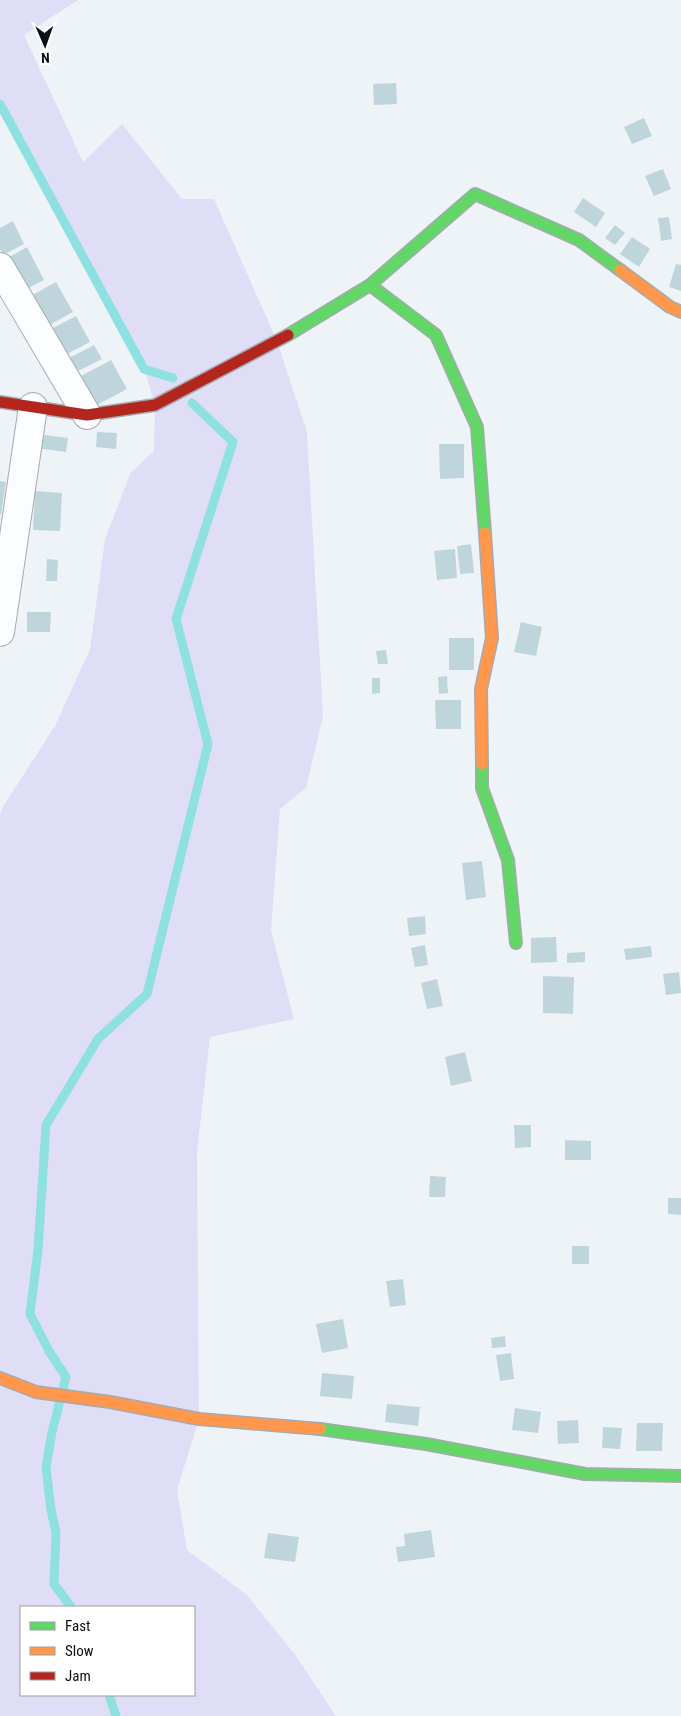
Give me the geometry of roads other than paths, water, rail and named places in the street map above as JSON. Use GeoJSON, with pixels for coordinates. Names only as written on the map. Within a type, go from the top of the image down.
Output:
{"type":"FeatureCollection","features":[{"type":"Feature","properties":{"kind":"street"},"geometry":{"type":"LineString","coordinates":[[0,402],[87,415],[154,405],[277,341],[370,285],[475,194],[579,240],[670,307],[681,312]]}},
{"type":"Feature","properties":{"kind":"street"},"geometry":{"type":"LineString","coordinates":[[0,267],[87,415]]}},
{"type":"Feature","properties":{"kind":"street"},"geometry":{"type":"LineString","coordinates":[[370,285],[436,335],[477,426],[492,638],[481,689],[482,788],[508,860],[516,943]]}},
{"type":"Feature","properties":{"kind":"street"},"geometry":{"type":"LineString","coordinates":[[0,632],[33,407]]}},
{"type":"Feature","properties":{"kind":"street"},"geometry":{"type":"LineString","coordinates":[[0,1378],[36,1392],[110,1402],[199,1419],[309,1428],[426,1444],[585,1474],[681,1476]]}},
{"type":"Feature","properties":{"kind":"waterway"},"geometry":{"type":"LineString","coordinates":[[0,104],[144,369],[173,378]]}},
{"type":"Feature","properties":{"kind":"waterway"},"geometry":{"type":"LineString","coordinates":[[70,1606],[54,1584],[56,1532],[51,1510],[46,1467],[52,1432],[66,1377],[49,1351],[30,1314],[38,1250],[46,1125],[98,1039],[147,994],[208,744],[176,619],[233,442],[192,403]]}},
{"type":"Feature","properties":{"kind":"waterway"},"geometry":{"type":"LineString","coordinates":[[109,1696],[116,1716]]}}]}
